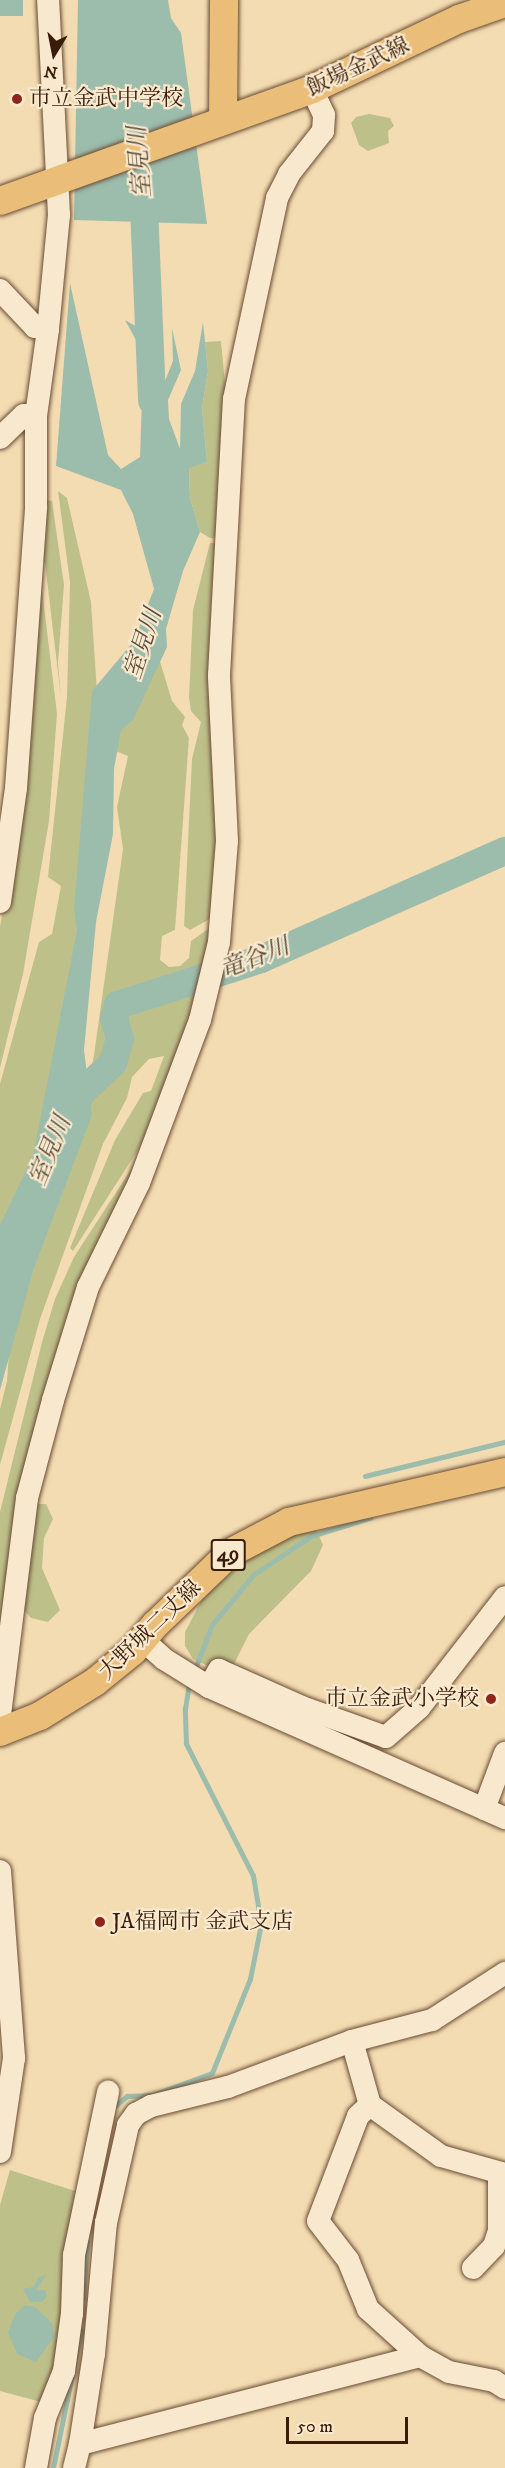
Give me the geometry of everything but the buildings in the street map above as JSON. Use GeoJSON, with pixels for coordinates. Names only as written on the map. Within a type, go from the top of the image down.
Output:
{"type":"FeatureCollection","features":[{"type":"Feature","properties":{"kind":"main road"},"geometry":{"type":"LineString","coordinates":[[216,124],[224,0]]}},
{"type":"Feature","properties":{"kind":"main road","name":"飯場金武線"},"geometry":{"type":"LineString","coordinates":[[0,201],[312,89],[459,20],[505,3]]}},
{"type":"Feature","properties":{"kind":"main road","name":"大野城二丈線"},"geometry":{"type":"LineString","coordinates":[[0,1732],[40,1716],[95,1682],[142,1640],[230,1553],[289,1522],[505,1472]]}},
{"type":"Feature","properties":{"kind":"street"},"geometry":{"type":"LineString","coordinates":[[0,902],[16,788],[36,507],[36,416],[48,329],[59,216],[55,183],[48,0]]}},
{"type":"Feature","properties":{"kind":"street"},"geometry":{"type":"LineString","coordinates":[[0,1715],[25,1509],[53,1400],[88,1287],[139,1183],[200,1020],[219,942],[227,841],[219,675],[234,399],[277,198],[299,158],[322,131],[324,115],[312,89]]}},
{"type":"Feature","properties":{"kind":"street"},"geometry":{"type":"LineString","coordinates":[[0,290],[35,327],[48,329]]}},
{"type":"Feature","properties":{"kind":"street"},"geometry":{"type":"LineString","coordinates":[[0,438],[24,415],[36,416]]}},
{"type":"Feature","properties":{"kind":"street"},"geometry":{"type":"LineString","coordinates":[[209,1688],[219,1670],[302,1707],[386,1737],[420,1708],[505,1597]]}},
{"type":"Feature","properties":{"kind":"street"},"geometry":{"type":"LineString","coordinates":[[142,1640],[164,1659],[209,1688],[505,1818]]}},
{"type":"Feature","properties":{"kind":"street"},"geometry":{"type":"LineString","coordinates":[[484,1809],[505,1753]]}},
{"type":"Feature","properties":{"kind":"street"},"geometry":{"type":"LineString","coordinates":[[0,1871],[14,2058],[0,2152]]}},
{"type":"Feature","properties":{"kind":"street"},"geometry":{"type":"LineString","coordinates":[[74,2468],[94,2354],[106,2223],[128,2125],[136,2114],[150,2106],[228,2088],[352,2041],[432,2020],[505,1973]]}},
{"type":"Feature","properties":{"kind":"street"},"geometry":{"type":"LineString","coordinates":[[352,2041],[370,2105],[441,2156],[502,2174],[498,2231],[494,2246],[473,2268]]}},
{"type":"Feature","properties":{"kind":"street"},"geometry":{"type":"LineString","coordinates":[[36,2468],[45,2418],[64,2371],[81,2216],[108,2092]]}},
{"type":"Feature","properties":{"kind":"street"},"geometry":{"type":"LineString","coordinates":[[370,2105],[358,2116],[318,2222],[348,2260],[368,2309],[420,2356],[448,2372],[494,2380],[505,2388]]}},
{"type":"Feature","properties":{"kind":"street"},"geometry":{"type":"LineString","coordinates":[[81,2216],[106,2223]]}},
{"type":"Feature","properties":{"kind":"street"},"geometry":{"type":"LineString","coordinates":[[80,2444],[420,2356]]}},
{"type":"Feature","properties":{"kind":"green space"},"geometry":{"type":"Polygon","coordinates":[[[369,114],[390,118],[394,126],[388,131],[389,143],[368,151],[359,145],[351,123],[356,117],[369,114]]]}},
{"type":"Feature","properties":{"kind":"green space"},"geometry":{"type":"Polygon","coordinates":[[[221,341],[227,406],[220,538],[210,538],[200,532],[190,498],[189,467],[207,462],[202,408],[208,371],[205,342],[221,341]]]}},
{"type":"Feature","properties":{"kind":"green space"},"geometry":{"type":"Polygon","coordinates":[[[58,491],[67,498],[91,602],[98,707],[82,911],[39,1158],[0,1246],[0,1084],[39,942],[52,934],[61,886],[48,877],[67,697],[70,582],[58,491]]]}},
{"type":"Feature","properties":{"kind":"green space"},"geometry":{"type":"Polygon","coordinates":[[[44,499],[52,501],[64,585],[58,663],[61,698],[45,563],[39,557],[44,499]]]}},
{"type":"Feature","properties":{"kind":"green space"},"geometry":{"type":"Polygon","coordinates":[[[210,543],[220,543],[221,843],[215,916],[190,930],[184,926],[192,759],[201,722],[191,711],[189,698],[193,610],[210,543]]]}},
{"type":"Feature","properties":{"kind":"green space"},"geometry":{"type":"Polygon","coordinates":[[[40,573],[57,714],[49,821],[23,974],[0,1068],[0,926],[14,854],[40,573]]]}},
{"type":"Feature","properties":{"kind":"green space"},"geometry":{"type":"Polygon","coordinates":[[[158,655],[172,701],[185,717],[182,725],[189,738],[175,930],[162,936],[160,960],[169,967],[180,966],[189,958],[191,941],[214,925],[207,966],[200,966],[199,992],[145,1139],[73,1251],[70,1248],[115,1140],[143,1093],[151,1091],[164,1056],[149,1059],[132,1077],[127,1098],[103,1144],[40,1319],[0,1465],[0,1409],[7,1381],[11,1325],[83,1115],[94,1055],[123,849],[117,807],[128,756],[113,750],[116,718],[158,655]]]}},
{"type":"Feature","properties":{"kind":"green space"},"geometry":{"type":"Polygon","coordinates":[[[143,1151],[92,1255],[0,1637],[0,1512],[42,1342],[55,1299],[74,1257],[143,1151]]]}},
{"type":"Feature","properties":{"kind":"green space"},"geometry":{"type":"Polygon","coordinates":[[[36,1504],[46,1504],[53,1519],[44,1538],[42,1568],[60,1610],[48,1622],[31,1618],[19,1604],[36,1504]]]}},
{"type":"Feature","properties":{"kind":"green space"},"geometry":{"type":"Polygon","coordinates":[[[316,1529],[323,1545],[311,1571],[249,1634],[234,1664],[215,1669],[193,1659],[185,1646],[185,1632],[204,1596],[249,1558],[300,1532],[316,1529]]]}},
{"type":"Feature","properties":{"kind":"green space"},"geometry":{"type":"Polygon","coordinates":[[[10,2170],[75,2191],[64,2261],[60,2365],[45,2403],[0,2391],[0,2205],[10,2170]]]}},
{"type":"Feature","properties":{"kind":"water"},"geometry":{"type":"Polygon","coordinates":[[[0,0],[23,0],[23,16],[0,16],[0,0]]]}},
{"type":"Feature","properties":{"kind":"water"},"geometry":{"type":"Polygon","coordinates":[[[78,0],[168,0],[171,18],[181,33],[207,224],[74,220],[78,0]]]}},
{"type":"Feature","properties":{"kind":"water"},"geometry":{"type":"Polygon","coordinates":[[[70,283],[108,455],[121,469],[140,457],[142,398],[142,351],[125,320],[139,328],[161,391],[173,361],[172,328],[181,370],[168,400],[169,419],[180,449],[181,404],[195,371],[203,322],[208,371],[202,408],[207,462],[189,468],[190,498],[200,532],[183,571],[166,629],[167,647],[133,720],[121,730],[114,769],[113,834],[96,922],[84,1050],[92,1115],[33,1271],[0,1390],[0,1225],[33,1156],[77,930],[74,909],[92,691],[134,641],[154,589],[133,514],[121,490],[56,466],[70,283]]]}},
{"type":"Feature","properties":{"kind":"water"},"geometry":{"type":"Polygon","coordinates":[[[46,2275],[36,2290],[45,2290],[47,2296],[42,2302],[30,2302],[23,2289],[33,2287],[39,2277],[46,2275]]]}},
{"type":"Feature","properties":{"kind":"water"},"geometry":{"type":"Polygon","coordinates":[[[25,2305],[35,2307],[52,2323],[54,2337],[36,2362],[17,2354],[8,2333],[15,2314],[25,2305]]]}},
{"type":"Feature","properties":{"kind":"waterway","name":"室見川"},"geometry":{"type":"LineString","coordinates":[[143,183],[152,401]]}},
{"type":"Feature","properties":{"kind":"waterway","name":"竜谷川"},"geometry":{"type":"LineString","coordinates":[[69,1113],[82,1092],[113,1063],[120,1039],[114,1018],[118,1005],[261,959],[505,851]]}},
{"type":"Feature","properties":{"kind":"waterway"},"geometry":{"type":"LineString","coordinates":[[365,1476],[505,1442]]}},
{"type":"Feature","properties":{"kind":"waterway"},"geometry":{"type":"LineString","coordinates":[[195,1669],[212,1625],[253,1575],[311,1536],[370,1518]]}},
{"type":"Feature","properties":{"kind":"waterway"},"geometry":{"type":"LineString","coordinates":[[114,2107],[127,2096],[152,2095],[212,2073],[250,1979],[261,1924],[253,1876],[186,1744],[185,1709],[189,1683]]}},
{"type":"Feature","properties":{"kind":"waterway"},"geometry":{"type":"LineString","coordinates":[[83,2299],[87,2242]]}},
{"type":"Feature","properties":{"kind":"waterway"},"geometry":{"type":"LineString","coordinates":[[53,2468],[81,2331]]}},
{"type":"Feature","properties":{"kind":"place","name":"市立金武中学校"},"geometry":{"type":"Point","coordinates":[17,99]}},
{"type":"Feature","properties":{"kind":"place","name":"市立金武小学校"},"geometry":{"type":"Point","coordinates":[491,1699]}},
{"type":"Feature","properties":{"kind":"place","name":"JA福岡市 金武支店"},"geometry":{"type":"Point","coordinates":[100,1922]}}]}
